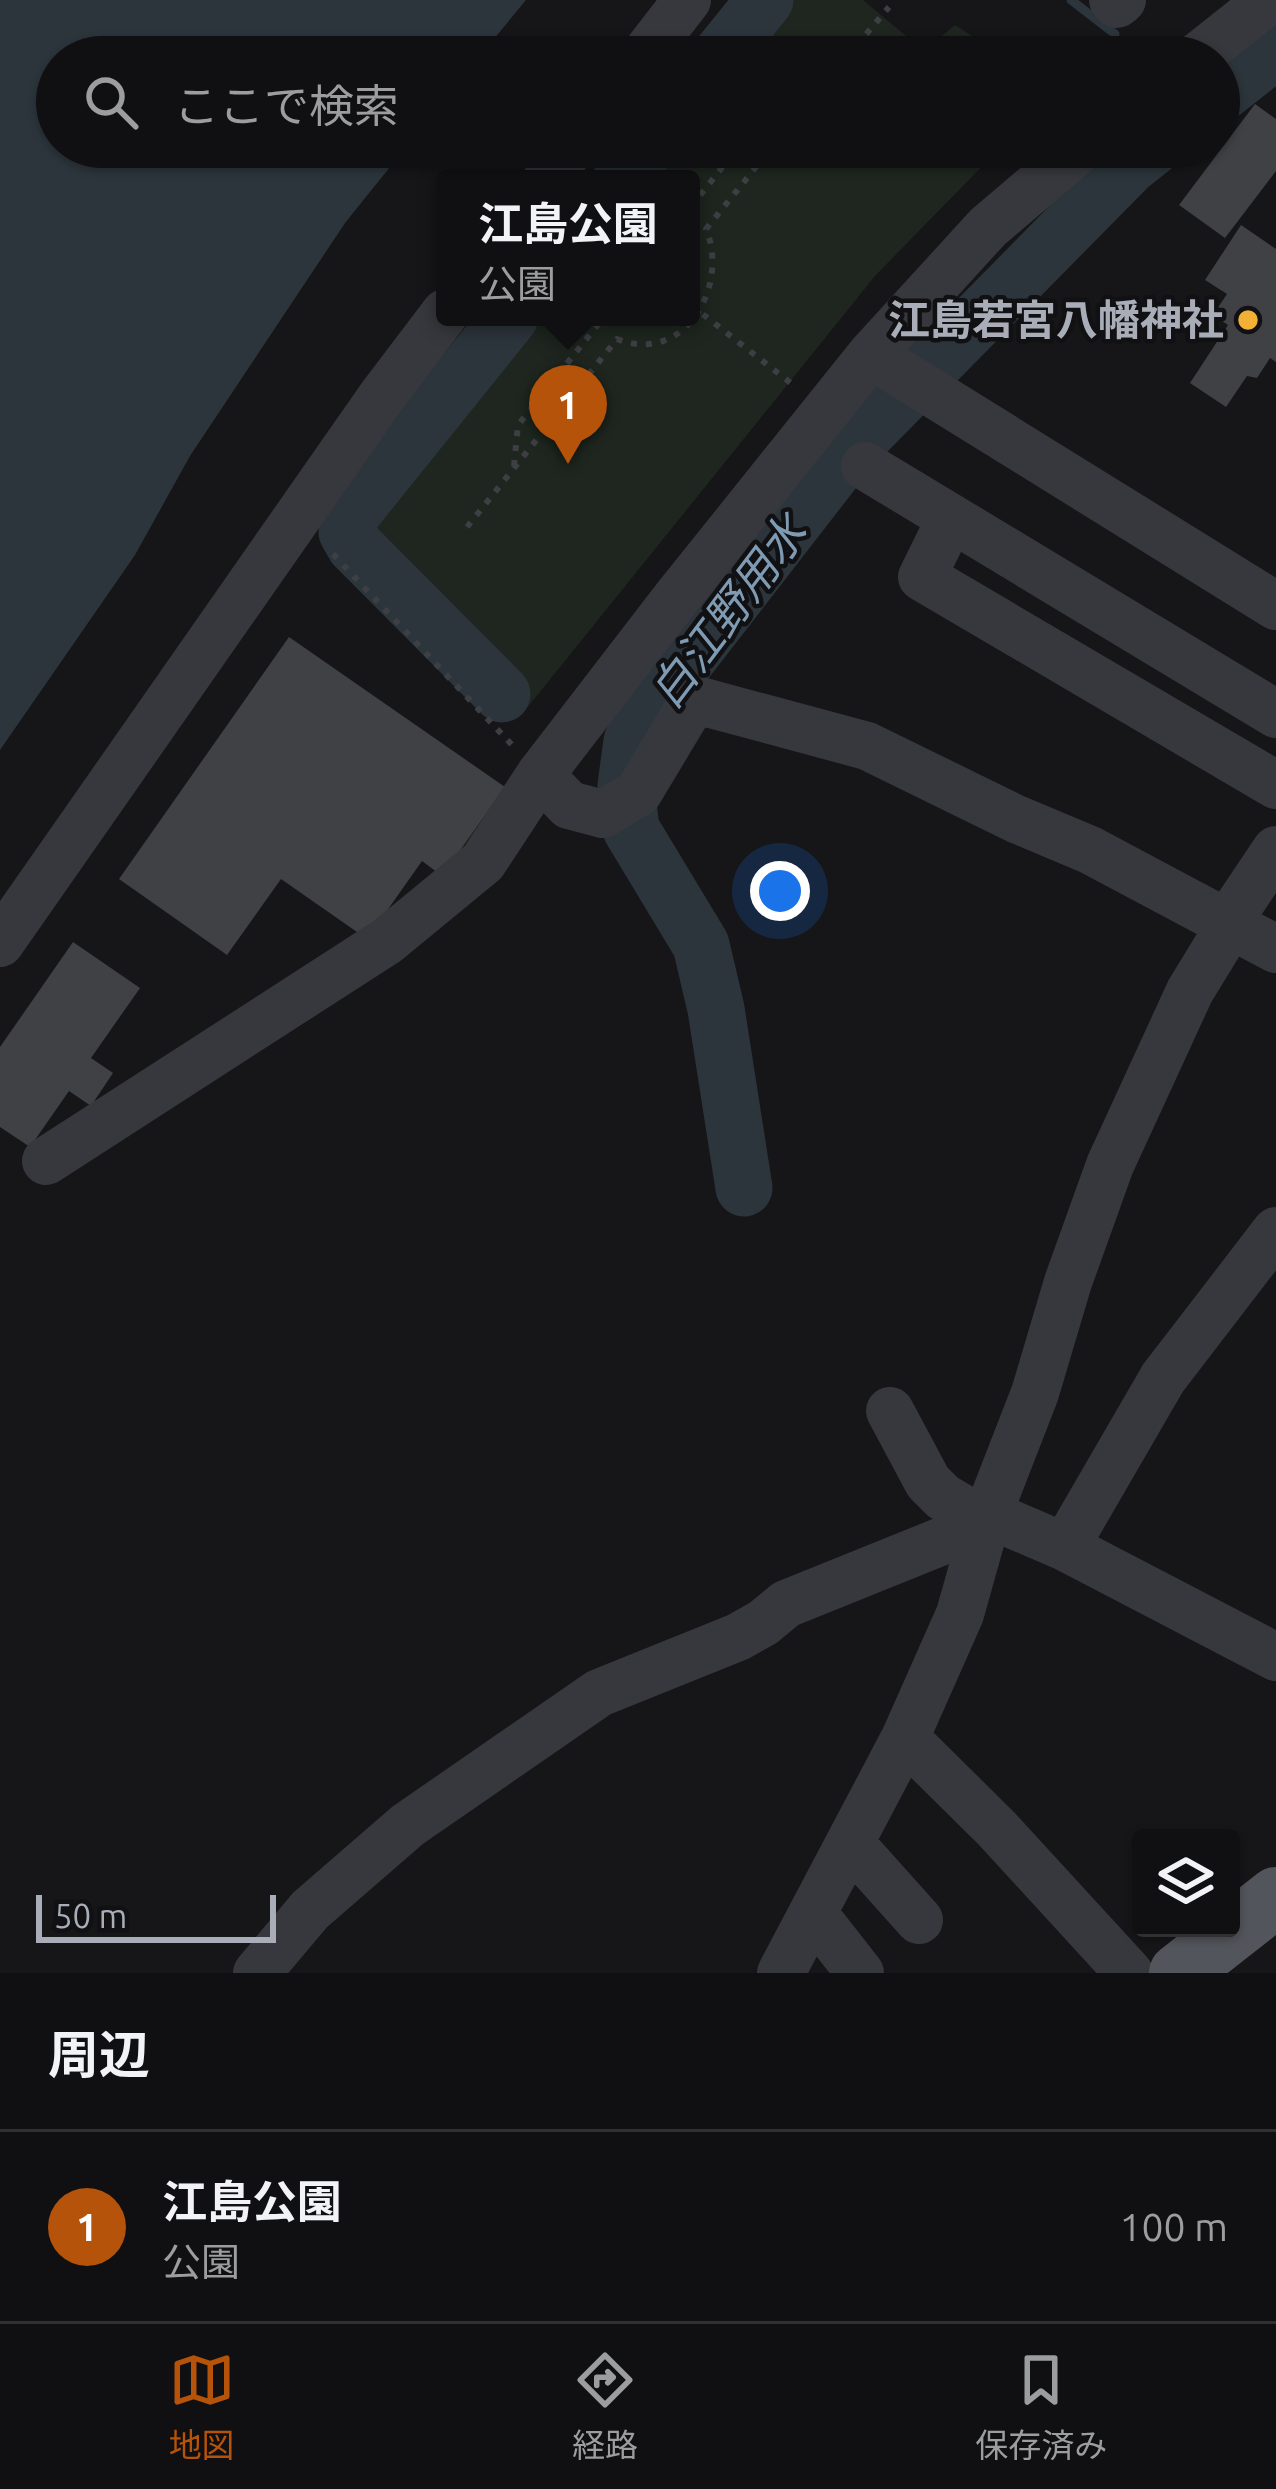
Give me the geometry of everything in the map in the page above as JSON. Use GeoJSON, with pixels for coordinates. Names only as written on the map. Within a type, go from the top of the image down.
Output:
{"type":"FeatureCollection","features":[{"type":"Feature","properties":{"kind":"main road"},"geometry":{"type":"LineString","coordinates":[[1179,1973],[1276,1897]]}},
{"type":"Feature","properties":{"kind":"street"},"geometry":{"type":"LineString","coordinates":[[660,36],[688,0]]}},
{"type":"Feature","properties":{"kind":"street"},"geometry":{"type":"LineString","coordinates":[[1224,36],[1269,0]]}},
{"type":"Feature","properties":{"kind":"street"},"geometry":{"type":"LineString","coordinates":[[46,1161],[329,980],[418,917],[483,862],[540,775],[677,597],[901,374],[988,227],[1057,168]]}},
{"type":"Feature","properties":{"kind":"street"},"geometry":{"type":"LineString","coordinates":[[0,943],[436,325]]}},
{"type":"Feature","properties":{"kind":"street"},"geometry":{"type":"LineString","coordinates":[[901,374],[1276,606]]}},
{"type":"Feature","properties":{"kind":"street"},"geometry":{"type":"LineString","coordinates":[[865,466],[1276,714]]}},
{"type":"Feature","properties":{"kind":"street"},"geometry":{"type":"LineString","coordinates":[[951,518],[922,577],[1276,785]]}},
{"type":"Feature","properties":{"kind":"street"},"geometry":{"type":"LineString","coordinates":[[540,775],[569,806],[621,803],[686,713],[700,701],[867,746],[1090,850],[1276,949]]}},
{"type":"Feature","properties":{"kind":"street"},"geometry":{"type":"LineString","coordinates":[[782,1973],[905,1738],[959,1614],[988,1514],[1035,1394],[1067,1282],[1110,1166],[1190,991],[1276,850]]}},
{"type":"Feature","properties":{"kind":"street"},"geometry":{"type":"LineString","coordinates":[[1065,1547],[1163,1378],[1276,1231]]}},
{"type":"Feature","properties":{"kind":"street"},"geometry":{"type":"LineString","coordinates":[[890,1411],[928,1481],[943,1497],[965,1510],[988,1514],[1065,1547],[1276,1658]]}},
{"type":"Feature","properties":{"kind":"street"},"geometry":{"type":"LineString","coordinates":[[257,1973],[310,1910],[408,1825],[599,1694],[739,1637],[785,1604],[967,1531],[988,1514]]}},
{"type":"Feature","properties":{"kind":"street"},"geometry":{"type":"LineString","coordinates":[[905,1738],[998,1829],[1129,1973]]}},
{"type":"Feature","properties":{"kind":"street"},"geometry":{"type":"LineString","coordinates":[[850,1843],[919,1920]]}},
{"type":"Feature","properties":{"kind":"street"},"geometry":{"type":"LineString","coordinates":[[813,1913],[860,1973]]}},
{"type":"Feature","properties":{"kind":"path"},"geometry":{"type":"LineString","coordinates":[[865,36],[889,7]]}},
{"type":"Feature","properties":{"kind":"path"},"geometry":{"type":"LineString","coordinates":[[700,195],[721,168]]}},
{"type":"Feature","properties":{"kind":"path"},"geometry":{"type":"LineString","coordinates":[[755,168],[706,230],[715,262],[713,282],[700,312],[800,391]]}},
{"type":"Feature","properties":{"kind":"path"},"geometry":{"type":"LineString","coordinates":[[513,470],[518,424],[597,326]]}},
{"type":"Feature","properties":{"kind":"path"},"geometry":{"type":"LineString","coordinates":[[467,527],[617,339],[642,345],[688,326]]}},
{"type":"Feature","properties":{"kind":"path"},"geometry":{"type":"LineString","coordinates":[[333,554],[540,775]]}},
{"type":"Feature","properties":{"kind":"shaded area"},"geometry":{"type":"Polygon","coordinates":[[[0,0],[526,0],[496,36],[36,36],[36,168],[389,168],[345,223],[190,456],[135,555],[0,750],[0,0]]]}},
{"type":"Feature","properties":{"kind":"shaded area"},"geometry":{"type":"Polygon","coordinates":[[[777,0],[863,0],[906,36],[749,36],[777,0]]]}},
{"type":"Feature","properties":{"kind":"shaded area"},"geometry":{"type":"Polygon","coordinates":[[[955,25],[972,36],[942,36],[955,25]]]}},
{"type":"Feature","properties":{"kind":"shaded area"},"geometry":{"type":"Polygon","coordinates":[[[980,168],[875,276],[527,708],[359,531],[523,326],[700,326],[700,170],[645,170],[980,168]]]}},
{"type":"Feature","properties":{"kind":"building"},"geometry":{"type":"Polygon","coordinates":[[[1255,104],[1276,119],[1276,171],[1225,238],[1179,205],[1207,168],[1240,168],[1240,124],[1255,104]]]}},
{"type":"Feature","properties":{"kind":"building","name":"江島若宮八幡神社"},"geometry":{"type":"Polygon","coordinates":[[[1241,225],[1276,249],[1276,362],[1270,358],[1257,378],[1247,376],[1226,407],[1190,383],[1228,325],[1213,315],[1227,294],[1205,280],[1241,225]]]}},
{"type":"Feature","properties":{"kind":"building"},"geometry":{"type":"Polygon","coordinates":[[[289,637],[505,787],[442,876],[422,861],[367,939],[281,879],[227,955],[119,879],[289,637]]]}},
{"type":"Feature","properties":{"kind":"building"},"geometry":{"type":"Polygon","coordinates":[[[73,942],[140,988],[91,1058],[113,1073],[91,1106],[69,1091],[30,1147],[0,1127],[0,1047],[73,942]]]}},
{"type":"Feature","properties":{"kind":"waterway"},"geometry":{"type":"LineString","coordinates":[[736,36],[765,0]]}},
{"type":"Feature","properties":{"kind":"waterway"},"geometry":{"type":"LineString","coordinates":[[1071,0],[1115,34]]}},
{"type":"Feature","properties":{"kind":"waterway","name":"白江野用水"},"geometry":{"type":"LineString","coordinates":[[1240,78],[1276,50]]}},
{"type":"Feature","properties":{"kind":"waterway","name":"白江野用水"},"geometry":{"type":"LineString","coordinates":[[744,1188],[716,1009],[701,945],[631,829],[626,785],[632,741],[661,693],[851,448],[1127,168]]}},
{"type":"Feature","properties":{"kind":"waterway"},"geometry":{"type":"LineString","coordinates":[[502,694],[355,546],[347,532],[349,517],[503,326]]}},
{"type":"Feature","properties":{"kind":"place","name":"江島若宮八幡神社"},"geometry":{"type":"Point","coordinates":[1248,320]}},
{"type":"Feature","properties":{"kind":"place","name":"江島公園"},"geometry":{"type":"Point","coordinates":[568,464]}}]}
